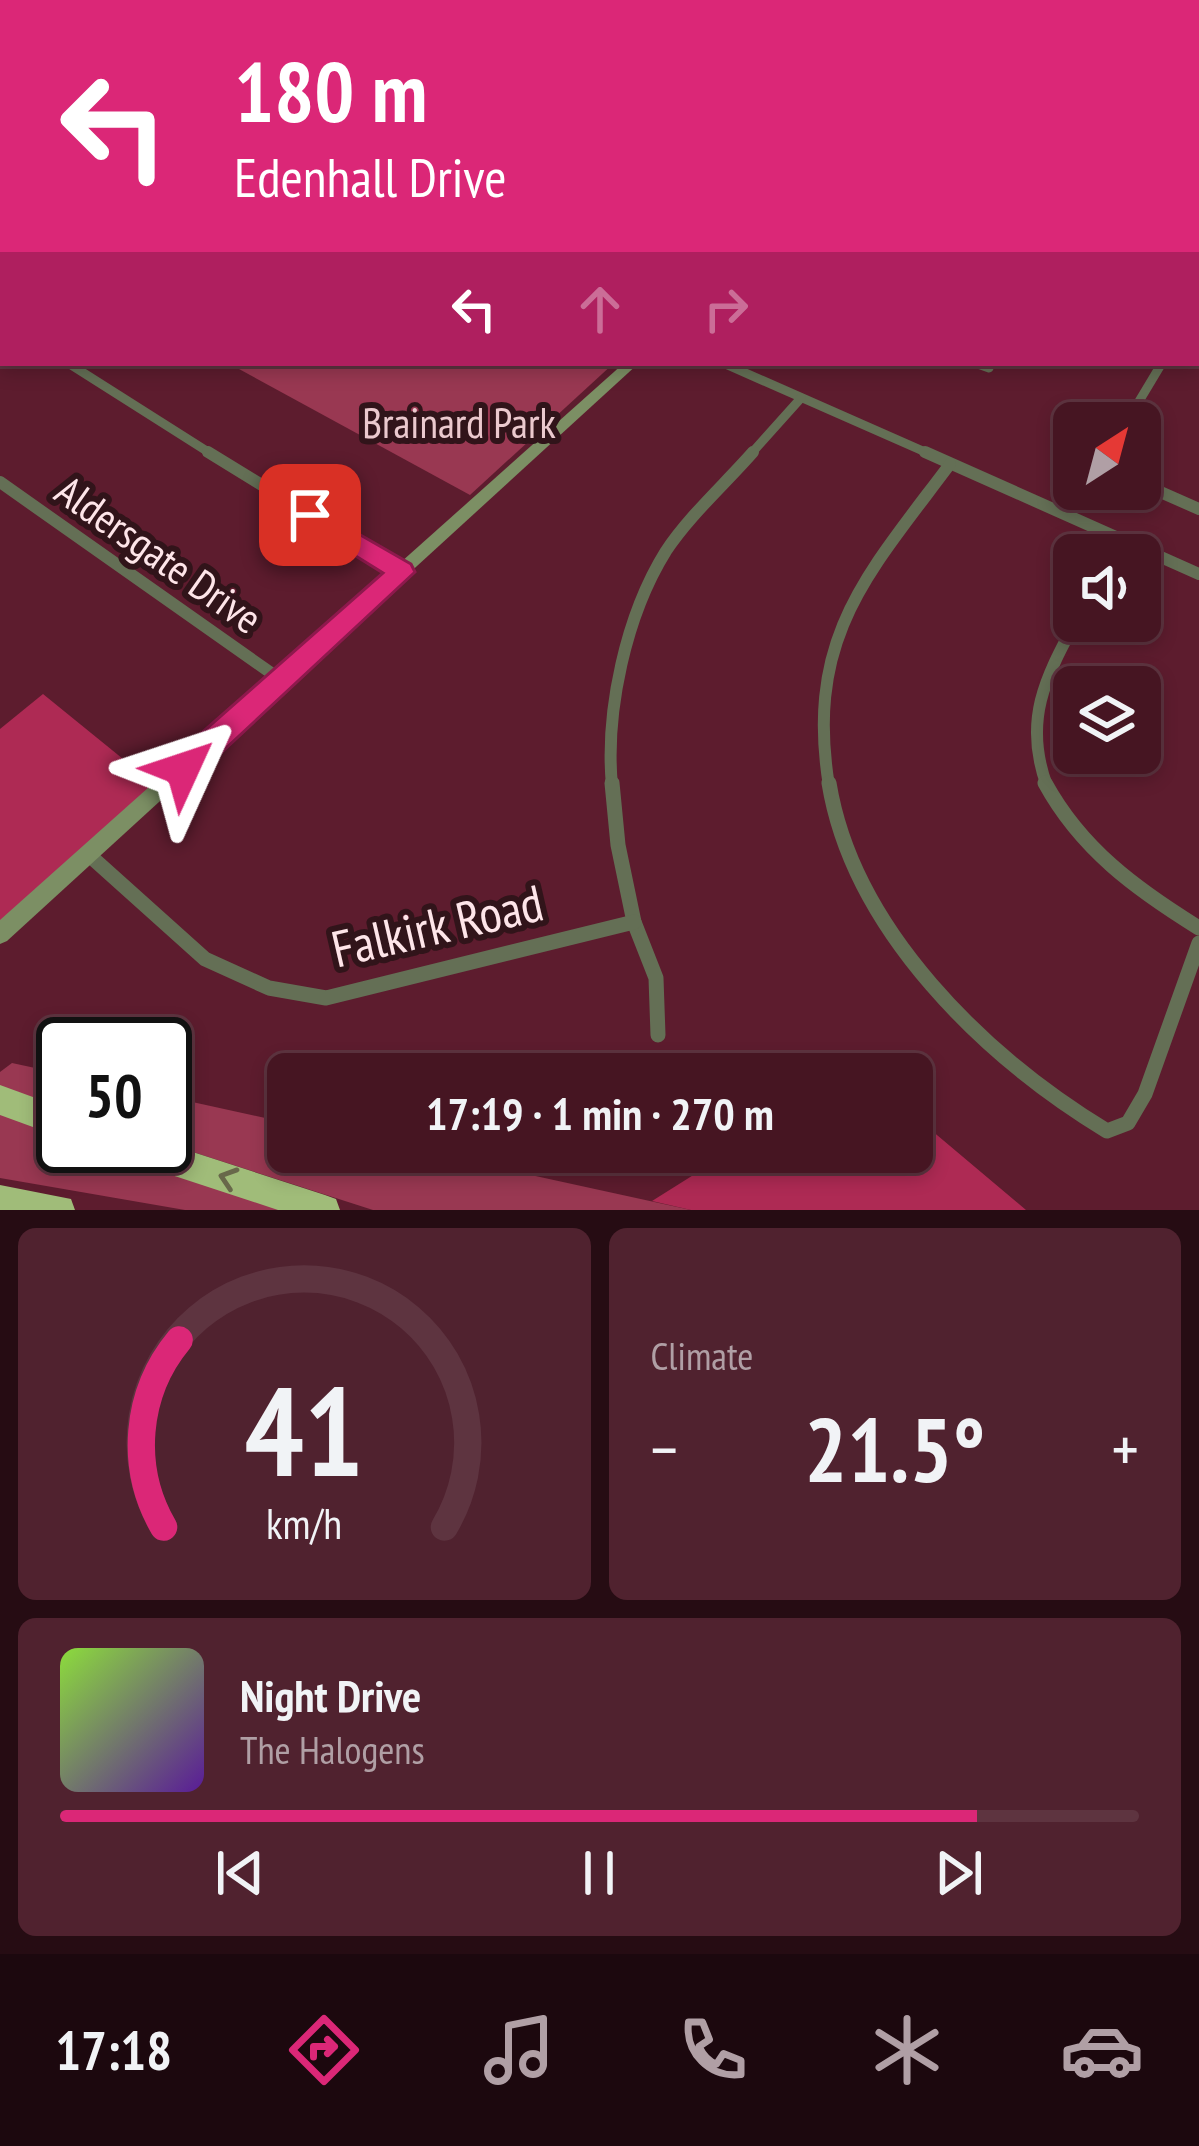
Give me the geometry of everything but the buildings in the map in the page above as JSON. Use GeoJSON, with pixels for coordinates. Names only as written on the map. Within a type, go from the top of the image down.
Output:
{"type":"FeatureCollection","features":[{"type":"Feature","properties":{"kind":"highway"},"geometry":{"type":"LineString","coordinates":[[0,1100],[36,1113]]}},
{"type":"Feature","properties":{"kind":"highway"},"geometry":{"type":"LineString","coordinates":[[192,1166],[326,1210]]}},
{"type":"Feature","properties":{"kind":"highway"},"geometry":{"type":"LineString","coordinates":[[0,1200],[60,1210]]}},
{"type":"Feature","properties":{"kind":"main road"},"geometry":{"type":"LineString","coordinates":[[0,934],[629,366]]}},
{"type":"Feature","properties":{"kind":"street"},"geometry":{"type":"LineString","coordinates":[[70,366],[402,572]]}},
{"type":"Feature","properties":{"kind":"street"},"geometry":{"type":"LineString","coordinates":[[730,366],[1111,534]]}},
{"type":"Feature","properties":{"kind":"street"},"geometry":{"type":"LineString","coordinates":[[983,366],[989,368]]}},
{"type":"Feature","properties":{"kind":"street"},"geometry":{"type":"LineString","coordinates":[[1139,402],[1160,366]]}},
{"type":"Feature","properties":{"kind":"street"},"geometry":{"type":"LineString","coordinates":[[658,1035],[656,978],[634,922],[610,774],[613,715],[632,623],[647,585],[690,519],[801,398]]}},
{"type":"Feature","properties":{"kind":"street"},"geometry":{"type":"LineString","coordinates":[[950,464],[852,601],[837,634],[821,706],[831,797],[880,912],[917,969],[974,1031],[1071,1113],[1107,1131],[1128,1123],[1145,1094],[1199,943]]}},
{"type":"Feature","properties":{"kind":"street","name":"Aldersgate Drive"},"geometry":{"type":"LineString","coordinates":[[0,482],[281,680]]}},
{"type":"Feature","properties":{"kind":"street"},"geometry":{"type":"LineString","coordinates":[[1161,492],[1199,509]]}},
{"type":"Feature","properties":{"kind":"street"},"geometry":{"type":"LineString","coordinates":[[1069,515],[1072,510]]}},
{"type":"Feature","properties":{"kind":"street"},"geometry":{"type":"LineString","coordinates":[[1161,557],[1199,574]]}},
{"type":"Feature","properties":{"kind":"street"},"geometry":{"type":"LineString","coordinates":[[1065,642],[1042,686],[1034,715],[1038,753],[1051,793],[1074,832],[1106,864],[1151,900],[1199,928]]}},
{"type":"Feature","properties":{"kind":"street","name":"Falkirk Road"},"geometry":{"type":"LineString","coordinates":[[88,854],[205,959],[268,988],[326,998],[634,922]]}},
{"type":"Feature","properties":{"kind":"green space","name":"Brainard Park"},"geometry":{"type":"Polygon","coordinates":[[[234,366],[611,366],[470,495],[234,366]]]}},
{"type":"Feature","properties":{"kind":"green space"},"geometry":{"type":"Polygon","coordinates":[[[12,1063],[36,1068],[36,1101],[0,1089],[0,1072],[12,1063]]]}},
{"type":"Feature","properties":{"kind":"green space"},"geometry":{"type":"Polygon","coordinates":[[[192,1102],[267,1118],[267,1173],[522,1173],[691,1210],[373,1210],[192,1152],[192,1102]]]}},
{"type":"Feature","properties":{"kind":"green space"},"geometry":{"type":"Polygon","coordinates":[[[0,1113],[36,1125],[36,1173],[181,1173],[294,1210],[185,1210],[0,1178],[0,1113]]]}},
{"type":"Feature","properties":{"kind":"shaded area"},"geometry":{"type":"Polygon","coordinates":[[[43,694],[160,789],[0,934],[0,729],[43,694]]]}},
{"type":"Feature","properties":{"kind":"shaded area"},"geometry":{"type":"Polygon","coordinates":[[[933,1132],[1026,1210],[691,1210],[652,1201],[697,1173],[933,1173],[933,1132]]]}},
{"type":"Feature","properties":{"kind":"route"},"geometry":{"type":"LineString","coordinates":[[183,769],[402,572],[310,515]]}}]}
